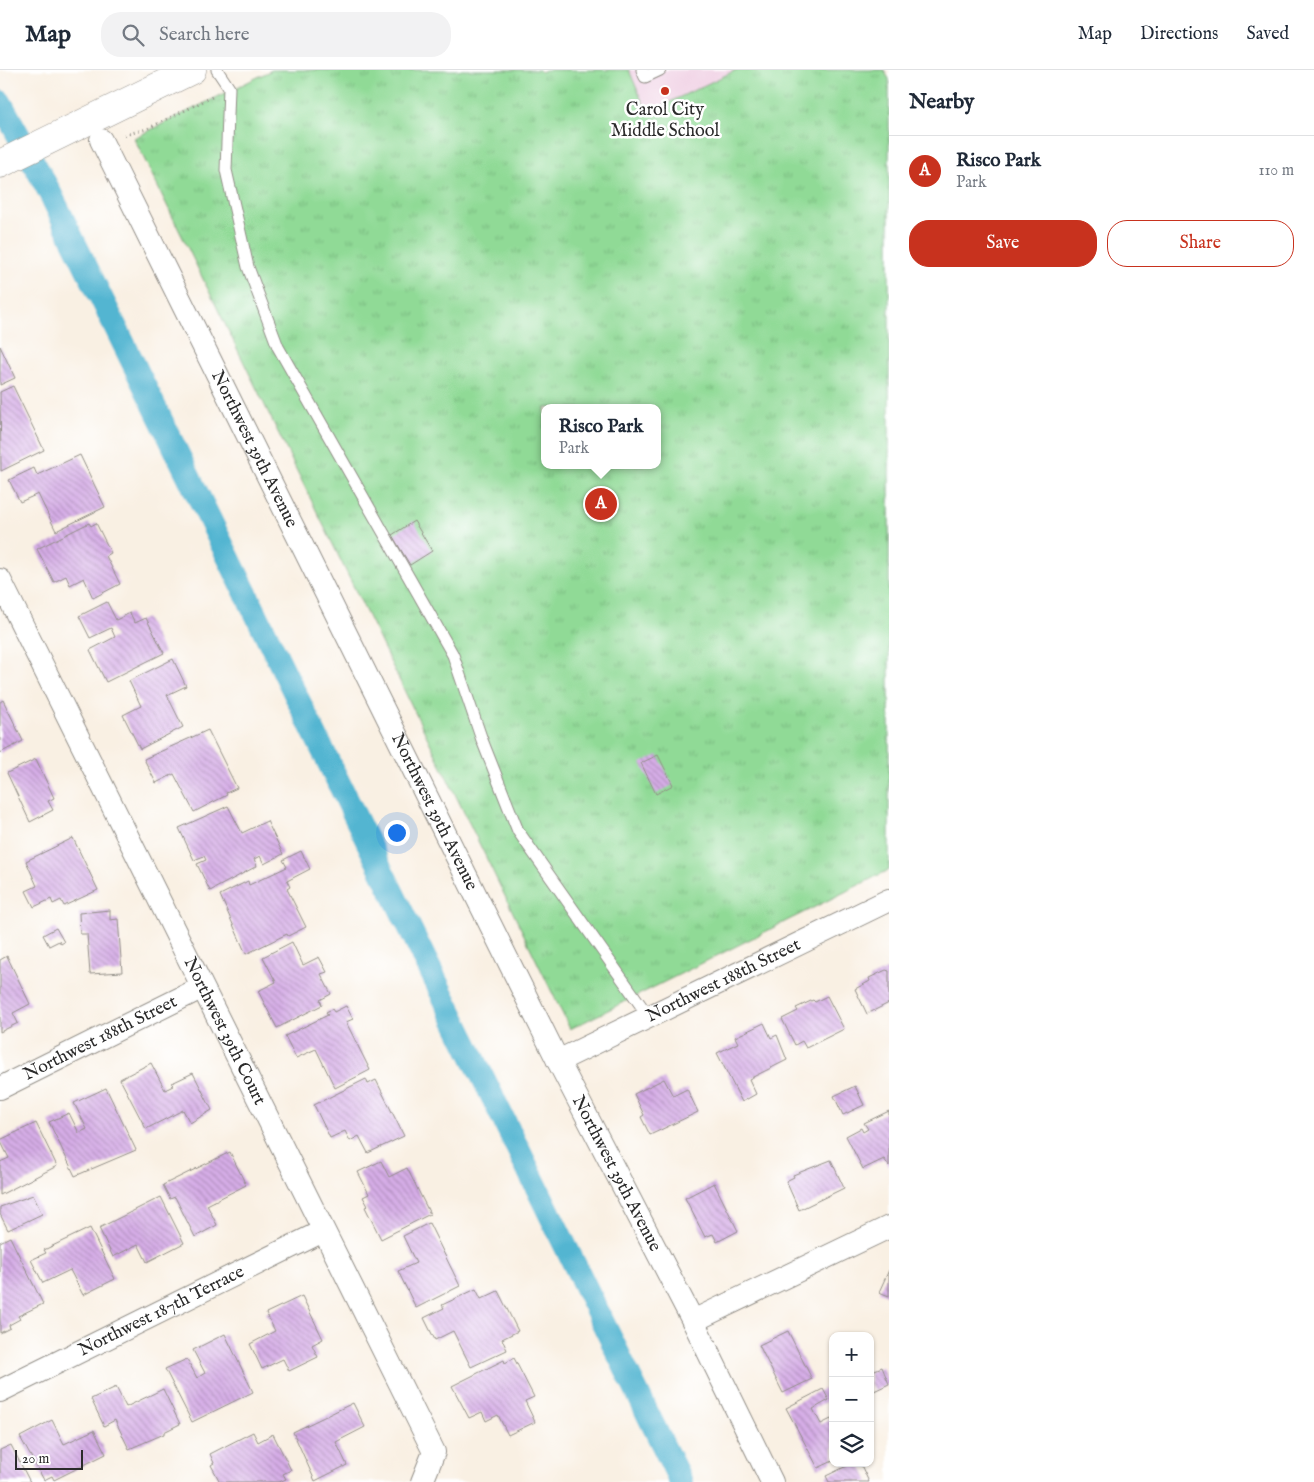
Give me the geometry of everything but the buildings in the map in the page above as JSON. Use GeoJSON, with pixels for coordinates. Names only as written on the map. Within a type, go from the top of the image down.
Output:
{"type":"FeatureCollection","features":[{"type":"Feature","properties":{"kind":"street"},"geometry":{"type":"LineString","coordinates":[[0,164],[192,70]]}},
{"type":"Feature","properties":{"kind":"street","name":"Northwest 39th Avenue"},"geometry":{"type":"LineString","coordinates":[[101,140],[558,1060],[693,1321],[772,1482]]}},
{"type":"Feature","properties":{"kind":"street","name":"Northwest 39th Court"},"geometry":{"type":"LineString","coordinates":[[0,580],[201,988],[434,1452],[422,1482]]}},
{"type":"Feature","properties":{"kind":"street","name":"Northwest 188th Street"},"geometry":{"type":"LineString","coordinates":[[558,1060],[889,900]]}},
{"type":"Feature","properties":{"kind":"street","name":"Northwest 188th Street"},"geometry":{"type":"LineString","coordinates":[[0,1088],[201,988]]}},
{"type":"Feature","properties":{"kind":"street"},"geometry":{"type":"LineString","coordinates":[[693,1321],[889,1228]]}},
{"type":"Feature","properties":{"kind":"street","name":"Northwest 187th Terrace"},"geometry":{"type":"LineString","coordinates":[[0,1391],[323,1231]]}},
{"type":"Feature","properties":{"kind":"lane"},"geometry":{"type":"LineString","coordinates":[[217,70],[229,88],[226,170],[248,267],[278,347],[454,654],[482,740],[518,831],[649,1016]]}},
{"type":"Feature","properties":{"kind":"lane"},"geometry":{"type":"LineString","coordinates":[[642,70],[645,77],[660,70]]}},
{"type":"Feature","properties":{"kind":"path"},"geometry":{"type":"LineString","coordinates":[[101,140],[147,128],[229,88]]}},
{"type":"Feature","properties":{"kind":"shaded area","name":"Carol City Middle School"},"geometry":{"type":"Polygon","coordinates":[[[629,70],[736,70],[647,113],[629,70]]]}},
{"type":"Feature","properties":{"kind":"green space"},"geometry":{"type":"Polygon","coordinates":[[[272,70],[539,70],[541,72],[546,70],[629,70],[647,113],[736,70],[884,70],[889,79],[889,870],[570,1029],[134,138],[272,70]]]}},
{"type":"Feature","properties":{"kind":"waterway"},"geometry":{"type":"LineString","coordinates":[[0,102],[47,187],[681,1482]]}},
{"type":"Feature","properties":{"kind":"place","name":"Carol City Middle School"},"geometry":{"type":"Point","coordinates":[665,91]}},
{"type":"Feature","properties":{"kind":"place","name":"Risco Park"},"geometry":{"type":"Point","coordinates":[601,504]}}]}
